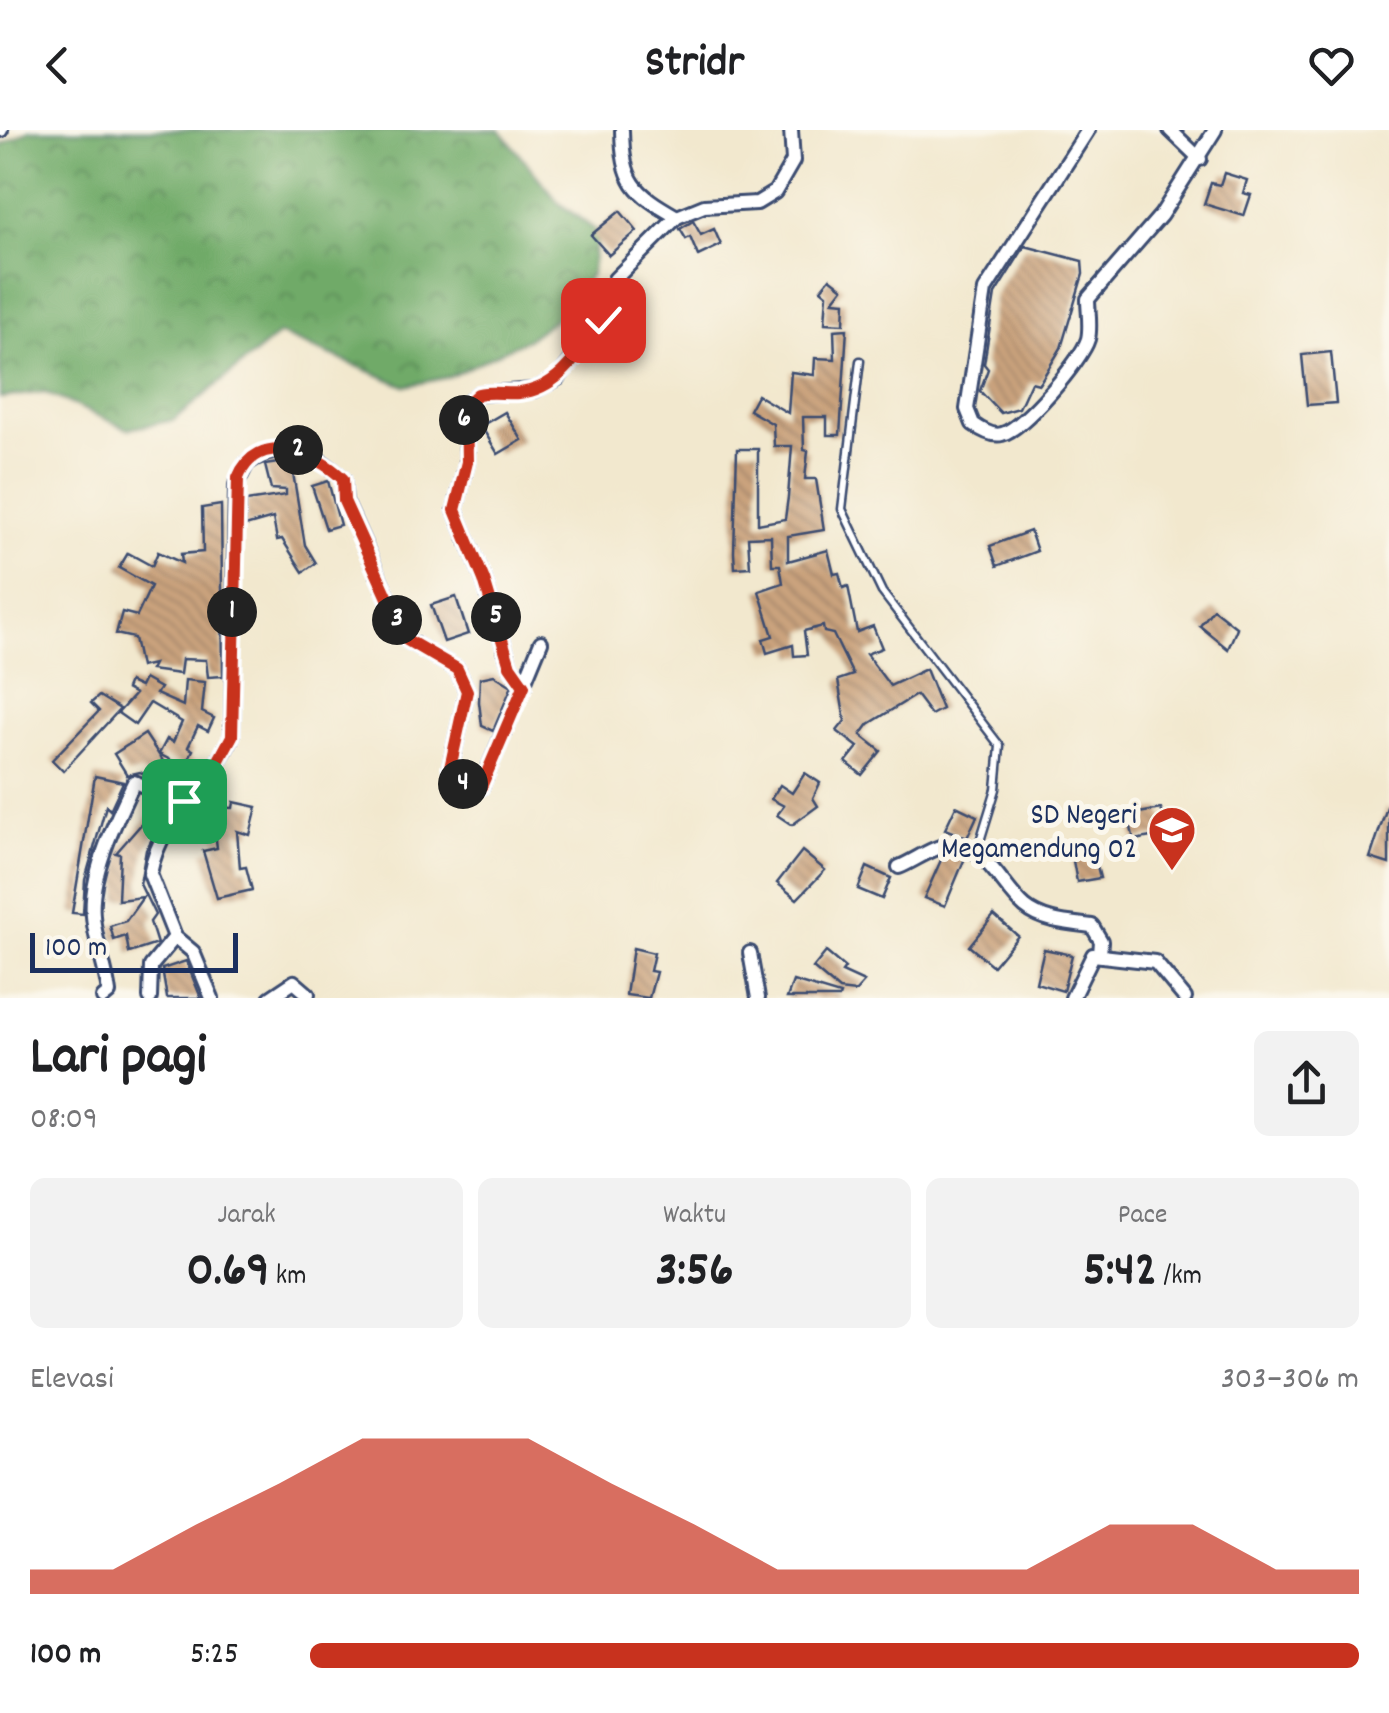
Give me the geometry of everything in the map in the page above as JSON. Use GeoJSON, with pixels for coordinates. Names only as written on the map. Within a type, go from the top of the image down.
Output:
{"type":"FeatureCollection","features":[{"type":"Feature","properties":{"kind":"street"},"geometry":{"type":"LineString","coordinates":[[622,130],[622,169],[644,198],[677,217]]}},
{"type":"Feature","properties":{"kind":"street"},"geometry":{"type":"LineString","coordinates":[[524,686],[510,666],[484,580],[455,510],[467,462],[466,405],[478,394],[535,390],[558,378],[603,320],[615,280],[677,217],[704,206],[757,204],[775,192],[792,161],[791,130]]}},
{"type":"Feature","properties":{"kind":"street"},"geometry":{"type":"LineString","coordinates":[[1088,130],[985,290],[968,409],[972,424],[992,434],[1002,434],[1016,426],[1079,357],[1088,339],[1088,299],[1098,282],[1142,240],[1200,160],[1215,130]]}},
{"type":"Feature","properties":{"kind":"street"},"geometry":{"type":"LineString","coordinates":[[1170,130],[1200,160]]}},
{"type":"Feature","properties":{"kind":"street"},"geometry":{"type":"LineString","coordinates":[[212,998],[193,952],[175,937],[150,874],[164,831],[184,801],[213,771],[232,736],[236,485],[241,469],[254,458],[285,448],[307,451],[343,479],[344,501],[407,640],[448,662],[464,680],[467,691],[450,768],[467,786],[481,787],[541,642]]}},
{"type":"Feature","properties":{"kind":"street"},"geometry":{"type":"LineString","coordinates":[[103,998],[109,992],[106,963],[93,915],[98,880],[122,808],[134,782],[184,801]]}},
{"type":"Feature","properties":{"kind":"street"},"geometry":{"type":"LineString","coordinates":[[899,867],[944,845],[976,854],[1026,908],[1051,920],[1092,926],[1102,940],[1100,955]]}},
{"type":"Feature","properties":{"kind":"street"},"geometry":{"type":"LineString","coordinates":[[150,998],[151,966],[175,937]]}},
{"type":"Feature","properties":{"kind":"street"},"geometry":{"type":"LineString","coordinates":[[750,953],[758,998]]}},
{"type":"Feature","properties":{"kind":"street"},"geometry":{"type":"LineString","coordinates":[[1072,998],[1084,966],[1094,955],[1155,962],[1173,979],[1180,997]]}},
{"type":"Feature","properties":{"kind":"street"},"geometry":{"type":"LineString","coordinates":[[270,998],[294,982],[308,994]]}},
{"type":"Feature","properties":{"kind":"lane"},"geometry":{"type":"LineString","coordinates":[[860,360],[842,509],[882,592],[1000,746],[996,789],[976,854]]}},
{"type":"Feature","properties":{"kind":"green space"},"geometry":{"type":"Polygon","coordinates":[[[30,130],[500,130],[559,203],[598,232],[591,274],[564,312],[529,338],[449,377],[405,386],[279,334],[174,420],[128,429],[44,392],[0,398],[0,146],[30,130]]]}},
{"type":"Feature","properties":{"kind":"building"},"geometry":{"type":"Polygon","coordinates":[[[1224,173],[1247,180],[1243,193],[1251,195],[1244,216],[1204,204],[1211,183],[1220,185],[1224,173]]]}},
{"type":"Feature","properties":{"kind":"building"},"geometry":{"type":"Polygon","coordinates":[[[620,211],[637,231],[609,255],[591,235],[620,211]]]}},
{"type":"Feature","properties":{"kind":"building"},"geometry":{"type":"Polygon","coordinates":[[[693,221],[701,235],[714,229],[721,245],[698,256],[690,237],[686,239],[680,229],[693,221]]]}},
{"type":"Feature","properties":{"kind":"building"},"geometry":{"type":"Polygon","coordinates":[[[1025,246],[1082,261],[1083,274],[1061,348],[1039,384],[1031,382],[1019,408],[1001,413],[980,391],[988,369],[984,364],[995,294],[1025,246]]]}},
{"type":"Feature","properties":{"kind":"building"},"geometry":{"type":"Polygon","coordinates":[[[830,278],[843,288],[833,301],[845,302],[844,324],[825,323],[827,294],[821,289],[830,278]]]}},
{"type":"Feature","properties":{"kind":"building"},"geometry":{"type":"Polygon","coordinates":[[[847,329],[840,435],[827,435],[827,417],[803,417],[804,450],[808,451],[805,479],[816,479],[824,530],[788,536],[788,561],[828,550],[834,574],[839,573],[843,588],[848,586],[857,632],[873,626],[882,648],[866,654],[890,686],[926,669],[942,709],[931,715],[916,695],[869,724],[861,735],[881,751],[862,775],[846,762],[858,747],[837,731],[845,721],[838,680],[853,675],[833,634],[824,632],[823,626],[804,631],[807,655],[794,656],[793,645],[767,653],[763,639],[773,636],[759,591],[783,583],[780,565],[772,565],[771,536],[748,537],[750,567],[735,568],[734,552],[737,449],[758,449],[758,524],[785,519],[788,497],[792,446],[774,446],[773,424],[749,410],[757,395],[788,413],[791,372],[814,375],[815,358],[835,359],[834,330],[847,329]]]}},
{"type":"Feature","properties":{"kind":"building"},"geometry":{"type":"Polygon","coordinates":[[[1331,352],[1336,403],[1307,405],[1302,355],[1331,352]]]}},
{"type":"Feature","properties":{"kind":"building"},"geometry":{"type":"Polygon","coordinates":[[[505,412],[522,440],[498,454],[481,426],[505,412]]]}},
{"type":"Feature","properties":{"kind":"building"},"geometry":{"type":"Polygon","coordinates":[[[291,461],[305,545],[316,563],[303,572],[282,539],[277,540],[273,518],[245,526],[246,501],[286,495],[286,490],[271,489],[265,465],[291,461]]]}},
{"type":"Feature","properties":{"kind":"building"},"geometry":{"type":"Polygon","coordinates":[[[328,481],[340,525],[326,529],[312,486],[328,481]]]}},
{"type":"Feature","properties":{"kind":"building"},"geometry":{"type":"Polygon","coordinates":[[[221,505],[223,676],[208,677],[206,660],[182,659],[180,674],[150,670],[153,664],[140,667],[134,638],[116,634],[122,612],[137,616],[151,586],[119,568],[128,553],[152,566],[158,552],[182,563],[181,554],[203,552],[202,508],[221,505]]]}},
{"type":"Feature","properties":{"kind":"building"},"geometry":{"type":"Polygon","coordinates":[[[1030,531],[1037,551],[997,566],[990,546],[1030,531]]]}},
{"type":"Feature","properties":{"kind":"building"},"geometry":{"type":"Polygon","coordinates":[[[456,597],[468,634],[444,642],[431,605],[456,597]]]}},
{"type":"Feature","properties":{"kind":"building"},"geometry":{"type":"Polygon","coordinates":[[[1213,609],[1237,628],[1228,649],[1200,626],[1213,609]]]}},
{"type":"Feature","properties":{"kind":"building"},"geometry":{"type":"Polygon","coordinates":[[[494,675],[512,686],[493,731],[482,726],[479,702],[480,678],[494,675]]]}},
{"type":"Feature","properties":{"kind":"building"},"geometry":{"type":"Polygon","coordinates":[[[144,679],[160,688],[156,694],[183,706],[185,680],[205,682],[202,712],[214,718],[208,731],[198,726],[188,747],[193,750],[189,758],[201,768],[184,789],[176,782],[186,768],[159,754],[167,739],[173,742],[182,722],[150,703],[135,725],[118,713],[135,694],[126,689],[129,682],[140,687],[144,679]]]}},
{"type":"Feature","properties":{"kind":"building"},"geometry":{"type":"Polygon","coordinates":[[[99,696],[120,709],[63,771],[52,760],[99,711],[91,703],[99,696]]]}},
{"type":"Feature","properties":{"kind":"building"},"geometry":{"type":"Polygon","coordinates":[[[145,734],[163,761],[154,779],[140,772],[127,775],[114,754],[145,734]]]}},
{"type":"Feature","properties":{"kind":"building"},"geometry":{"type":"Polygon","coordinates":[[[805,773],[820,783],[813,798],[818,806],[792,825],[777,815],[784,806],[771,799],[780,785],[792,793],[805,773]]]}},
{"type":"Feature","properties":{"kind":"building"},"geometry":{"type":"Polygon","coordinates":[[[95,776],[123,782],[110,810],[106,806],[85,880],[83,914],[72,913],[95,776]]]}},
{"type":"Feature","properties":{"kind":"building"},"geometry":{"type":"Polygon","coordinates":[[[234,802],[257,807],[250,835],[237,831],[240,868],[246,867],[252,890],[217,898],[203,851],[217,848],[212,807],[233,808],[234,802]]]}},
{"type":"Feature","properties":{"kind":"building"},"geometry":{"type":"Polygon","coordinates":[[[159,804],[168,810],[146,850],[140,884],[155,915],[150,922],[157,944],[129,953],[126,936],[114,940],[110,926],[126,921],[143,897],[118,900],[120,854],[116,853],[159,804]]]}},
{"type":"Feature","properties":{"kind":"building"},"geometry":{"type":"Polygon","coordinates":[[[956,806],[977,816],[967,838],[945,829],[956,806]]]}},
{"type":"Feature","properties":{"kind":"building"},"geometry":{"type":"Polygon","coordinates":[[[1389,808],[1389,864],[1370,858],[1389,808]]]}},
{"type":"Feature","properties":{"kind":"building"},"geometry":{"type":"Polygon","coordinates":[[[1161,809],[1168,834],[1134,840],[1128,815],[1161,809]]]}},
{"type":"Feature","properties":{"kind":"building"},"geometry":{"type":"Polygon","coordinates":[[[1092,846],[1100,878],[1077,882],[1071,850],[1092,846]]]}},
{"type":"Feature","properties":{"kind":"building"},"geometry":{"type":"Polygon","coordinates":[[[802,851],[825,870],[797,899],[777,883],[802,851]]]}},
{"type":"Feature","properties":{"kind":"building"},"geometry":{"type":"Polygon","coordinates":[[[949,855],[965,858],[945,906],[924,898],[941,860],[949,855]]]}},
{"type":"Feature","properties":{"kind":"building"},"geometry":{"type":"Polygon","coordinates":[[[867,867],[891,878],[882,899],[858,889],[867,867]]]}},
{"type":"Feature","properties":{"kind":"building"},"geometry":{"type":"Polygon","coordinates":[[[994,915],[1018,936],[993,966],[969,946],[994,915]]]}},
{"type":"Feature","properties":{"kind":"building"},"geometry":{"type":"Polygon","coordinates":[[[633,948],[654,953],[650,971],[656,972],[649,998],[626,995],[633,948]]]}},
{"type":"Feature","properties":{"kind":"building"},"geometry":{"type":"Polygon","coordinates":[[[1044,949],[1072,955],[1063,991],[1036,983],[1044,949]]]}},
{"type":"Feature","properties":{"kind":"building"},"geometry":{"type":"Polygon","coordinates":[[[826,952],[845,968],[842,972],[864,982],[855,992],[839,990],[813,968],[826,952]]]}},
{"type":"Feature","properties":{"kind":"building"},"geometry":{"type":"Polygon","coordinates":[[[186,961],[201,998],[167,998],[162,969],[186,961]]]}},
{"type":"Feature","properties":{"kind":"building"},"geometry":{"type":"Polygon","coordinates":[[[793,981],[840,995],[839,998],[787,998],[793,981]]]}},
{"type":"Feature","properties":{"kind":"place","name":"SD Negeri Megamendung 02"},"geometry":{"type":"Point","coordinates":[1172,872]}},
{"type":"Feature","properties":{"kind":"route"},"geometry":{"type":"LineString","coordinates":[[184,801],[213,771],[232,736],[230,672],[238,478],[247,462],[285,448],[307,451],[322,459],[343,479],[344,501],[407,640],[414,648],[448,662],[464,680],[467,691],[450,768],[455,778],[467,786],[474,790],[481,787],[524,686],[510,666],[484,580],[455,510],[456,492],[467,462],[466,405],[478,394],[516,394],[546,386],[558,378],[603,320]]}}]}
